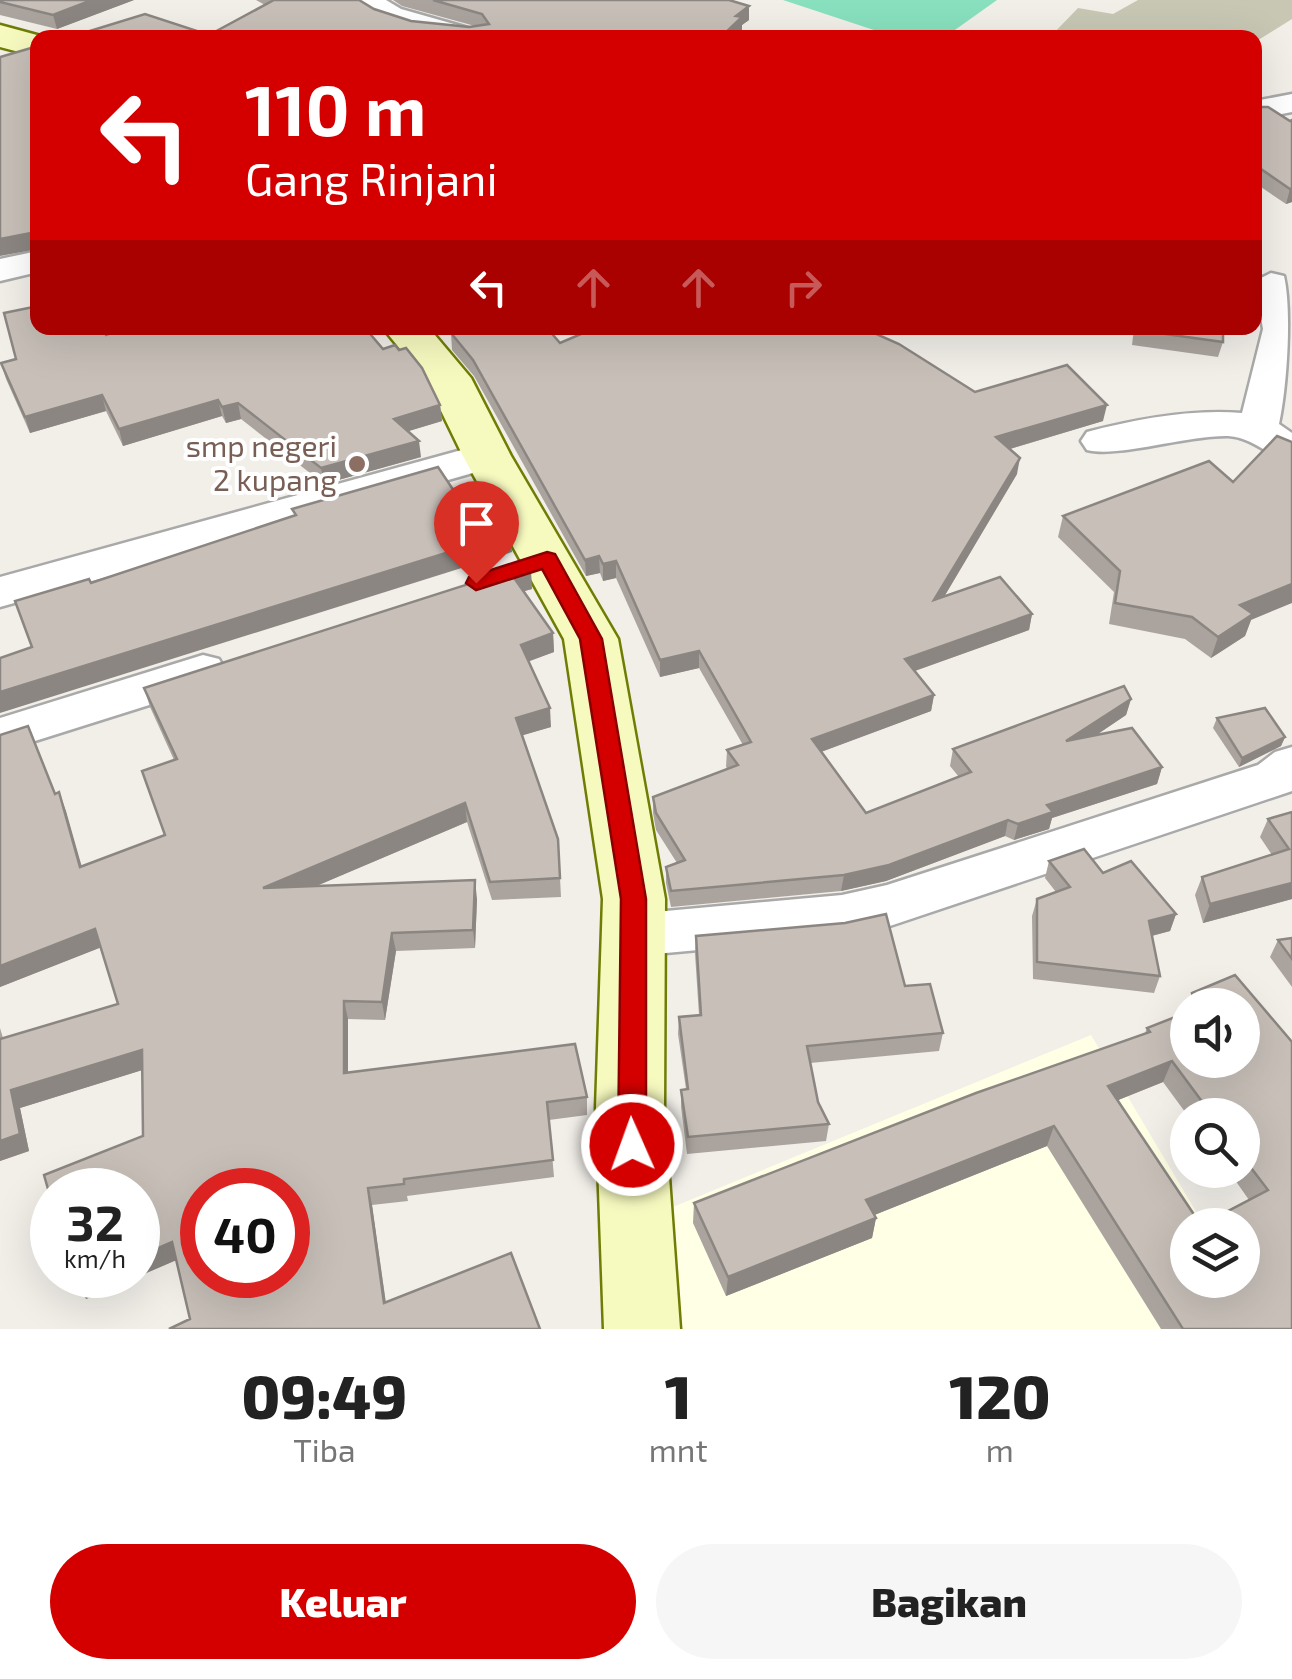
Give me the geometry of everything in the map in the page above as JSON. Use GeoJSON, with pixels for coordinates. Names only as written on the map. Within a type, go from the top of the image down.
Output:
{"type":"FeatureCollection","features":[{"type":"Feature","properties":{"kind":"street"},"geometry":{"type":"LineString","coordinates":[[365,0],[392,15],[444,30]]}},
{"type":"Feature","properties":{"kind":"street"},"geometry":{"type":"LineString","coordinates":[[0,36],[30,44]]}},
{"type":"Feature","properties":{"kind":"street"},"geometry":{"type":"LineString","coordinates":[[1262,109],[1292,103]]}},
{"type":"Feature","properties":{"kind":"street"},"geometry":{"type":"LineString","coordinates":[[0,270],[30,263]]}},
{"type":"Feature","properties":{"kind":"street"},"geometry":{"type":"LineString","coordinates":[[1258,429],[1282,329],[1273,280]]}},
{"type":"Feature","properties":{"kind":"street"},"geometry":{"type":"LineString","coordinates":[[411,335],[448,378],[487,456],[530,565],[591,639],[634,899],[630,1108],[642,1329]]}},
{"type":"Feature","properties":{"kind":"street"},"geometry":{"type":"LineString","coordinates":[[1101,441],[1180,427],[1258,429],[1292,450]]}},
{"type":"Feature","properties":{"kind":"street"},"geometry":{"type":"LineString","coordinates":[[0,592],[487,456]]}},
{"type":"Feature","properties":{"kind":"street"},"geometry":{"type":"LineString","coordinates":[[0,735],[242,659]]}},
{"type":"Feature","properties":{"kind":"street"},"geometry":{"type":"LineString","coordinates":[[633,935],[842,916],[887,906],[1274,778],[1292,765]]}},
{"type":"Feature","properties":{"kind":"shaded area"},"geometry":{"type":"Polygon","coordinates":[[[1138,0],[1292,0],[1292,19],[1262,38],[1262,30],[1057,30],[1078,8],[1113,14],[1138,0]]]}},
{"type":"Feature","properties":{"kind":"shaded area"},"geometry":{"type":"Polygon","coordinates":[[[1091,1035],[1170,1168],[1170,1188],[1182,1188],[1194,1208],[1170,1208],[1170,1298],[1217,1298],[1266,1329],[677,1329],[668,1209],[1091,1035]]]}},
{"type":"Feature","properties":{"kind":"green space"},"geometry":{"type":"Polygon","coordinates":[[[783,0],[997,0],[955,30],[874,30],[783,0]]]}},
{"type":"Feature","properties":{"kind":"building"},"geometry":{"type":"Polygon","coordinates":[[[0,0],[92,0],[53,15],[0,0]]]}},
{"type":"Feature","properties":{"kind":"building"},"geometry":{"type":"Polygon","coordinates":[[[274,0],[359,0],[411,21],[469,27],[489,24],[482,14],[433,0],[729,0],[749,6],[736,16],[742,17],[728,30],[218,30],[274,0]]]}},
{"type":"Feature","properties":{"kind":"building"},"geometry":{"type":"Polygon","coordinates":[[[145,14],[194,30],[93,30],[145,14]]]}},
{"type":"Feature","properties":{"kind":"building"},"geometry":{"type":"Polygon","coordinates":[[[30,48],[30,233],[0,239],[0,57],[30,48]]]}},
{"type":"Feature","properties":{"kind":"building"},"geometry":{"type":"Polygon","coordinates":[[[1262,107],[1292,120],[1290,189],[1262,170],[1262,107]]]}},
{"type":"Feature","properties":{"kind":"building"},"geometry":{"type":"Polygon","coordinates":[[[30,308],[30,335],[371,335],[383,349],[395,345],[399,350],[406,348],[422,368],[440,405],[394,419],[419,441],[321,468],[238,403],[222,407],[218,400],[119,429],[102,395],[25,417],[1,363],[16,359],[4,313],[30,308]]]}},
{"type":"Feature","properties":{"kind":"building"},"geometry":{"type":"Polygon","coordinates":[[[453,335],[553,335],[560,343],[579,335],[879,335],[975,392],[1067,365],[1107,405],[996,437],[1020,458],[934,600],[1000,577],[1032,614],[905,659],[934,695],[812,739],[866,813],[971,772],[953,749],[1124,686],[1131,699],[1066,741],[1132,728],[1162,767],[1047,805],[1053,812],[1018,824],[1008,820],[889,865],[844,875],[671,891],[666,867],[685,860],[656,813],[653,797],[738,765],[727,750],[751,742],[699,651],[660,660],[616,561],[603,564],[599,556],[585,560],[473,360],[453,335]]]}},
{"type":"Feature","properties":{"kind":"building"},"geometry":{"type":"Polygon","coordinates":[[[1172,335],[1223,335],[1223,342],[1172,335]]]}},
{"type":"Feature","properties":{"kind":"building"},"geometry":{"type":"Polygon","coordinates":[[[1277,436],[1292,442],[1292,584],[1240,605],[1253,614],[1218,637],[1192,617],[1115,603],[1120,571],[1063,516],[1209,461],[1233,482],[1277,436]]]}},
{"type":"Feature","properties":{"kind":"building"},"geometry":{"type":"Polygon","coordinates":[[[438,467],[470,515],[495,506],[510,533],[0,692],[0,658],[32,647],[15,601],[89,579],[91,583],[296,515],[292,509],[438,467]]]}},
{"type":"Feature","properties":{"kind":"building"},"geometry":{"type":"Polygon","coordinates":[[[528,565],[531,570],[512,575],[553,633],[521,645],[550,708],[516,718],[558,839],[560,878],[490,882],[465,803],[263,888],[475,880],[473,930],[392,933],[382,1002],[344,1001],[344,1073],[575,1044],[587,1097],[547,1102],[553,1160],[404,1179],[404,1184],[368,1188],[384,1303],[511,1253],[540,1329],[169,1329],[190,1319],[185,1298],[310,1298],[310,1168],[180,1168],[180,1276],[172,1242],[160,1247],[160,1168],[62,1168],[143,1136],[142,1050],[11,1090],[20,1134],[0,1141],[0,1039],[118,1004],[95,929],[0,966],[0,735],[28,726],[55,794],[59,792],[80,867],[165,835],[142,771],[177,759],[144,688],[528,565]]]}},
{"type":"Feature","properties":{"kind":"building"},"geometry":{"type":"Polygon","coordinates":[[[1265,708],[1285,737],[1242,758],[1217,718],[1265,708]]]}},
{"type":"Feature","properties":{"kind":"building"},"geometry":{"type":"Polygon","coordinates":[[[1292,812],[1292,883],[1210,904],[1202,877],[1289,849],[1268,819],[1292,812]]]}},
{"type":"Feature","properties":{"kind":"building"},"geometry":{"type":"Polygon","coordinates":[[[1084,849],[1103,873],[1131,861],[1176,914],[1149,921],[1160,976],[1037,962],[1037,899],[1070,887],[1049,861],[1084,849]]]}},
{"type":"Feature","properties":{"kind":"building"},"geometry":{"type":"Polygon","coordinates":[[[886,914],[905,986],[930,984],[943,1033],[807,1046],[818,1102],[829,1124],[688,1137],[681,1090],[688,1089],[679,1017],[701,1015],[696,936],[845,923],[886,914]]]}},
{"type":"Feature","properties":{"kind":"building"},"geometry":{"type":"Polygon","coordinates":[[[1292,938],[1292,959],[1278,940],[1292,938]]]}},
{"type":"Feature","properties":{"kind":"building"},"geometry":{"type":"Polygon","coordinates":[[[1235,975],[1246,988],[1204,988],[1235,975]]]}},
{"type":"Feature","properties":{"kind":"building"},"geometry":{"type":"Polygon","coordinates":[[[1260,1004],[1292,1042],[1292,1329],[1183,1329],[1054,1126],[866,1200],[876,1218],[728,1277],[694,1203],[976,1093],[1150,1032],[1147,1028],[1170,1019],[1170,1062],[1108,1086],[1170,1179],[1170,1188],[1176,1188],[1190,1208],[1170,1208],[1170,1298],[1260,1298],[1260,1208],[1234,1208],[1268,1190],[1260,1180],[1260,1098],[1199,1098],[1185,1078],[1260,1078],[1260,1004]]]}},
{"type":"Feature","properties":{"kind":"place","name":"smp negeri 2 kupang"},"geometry":{"type":"Point","coordinates":[357,464]}},
{"type":"Feature","properties":{"kind":"route"},"geometry":{"type":"LineString","coordinates":[[476,583],[547,559],[591,639],[634,899],[632,1145]]}}]}
